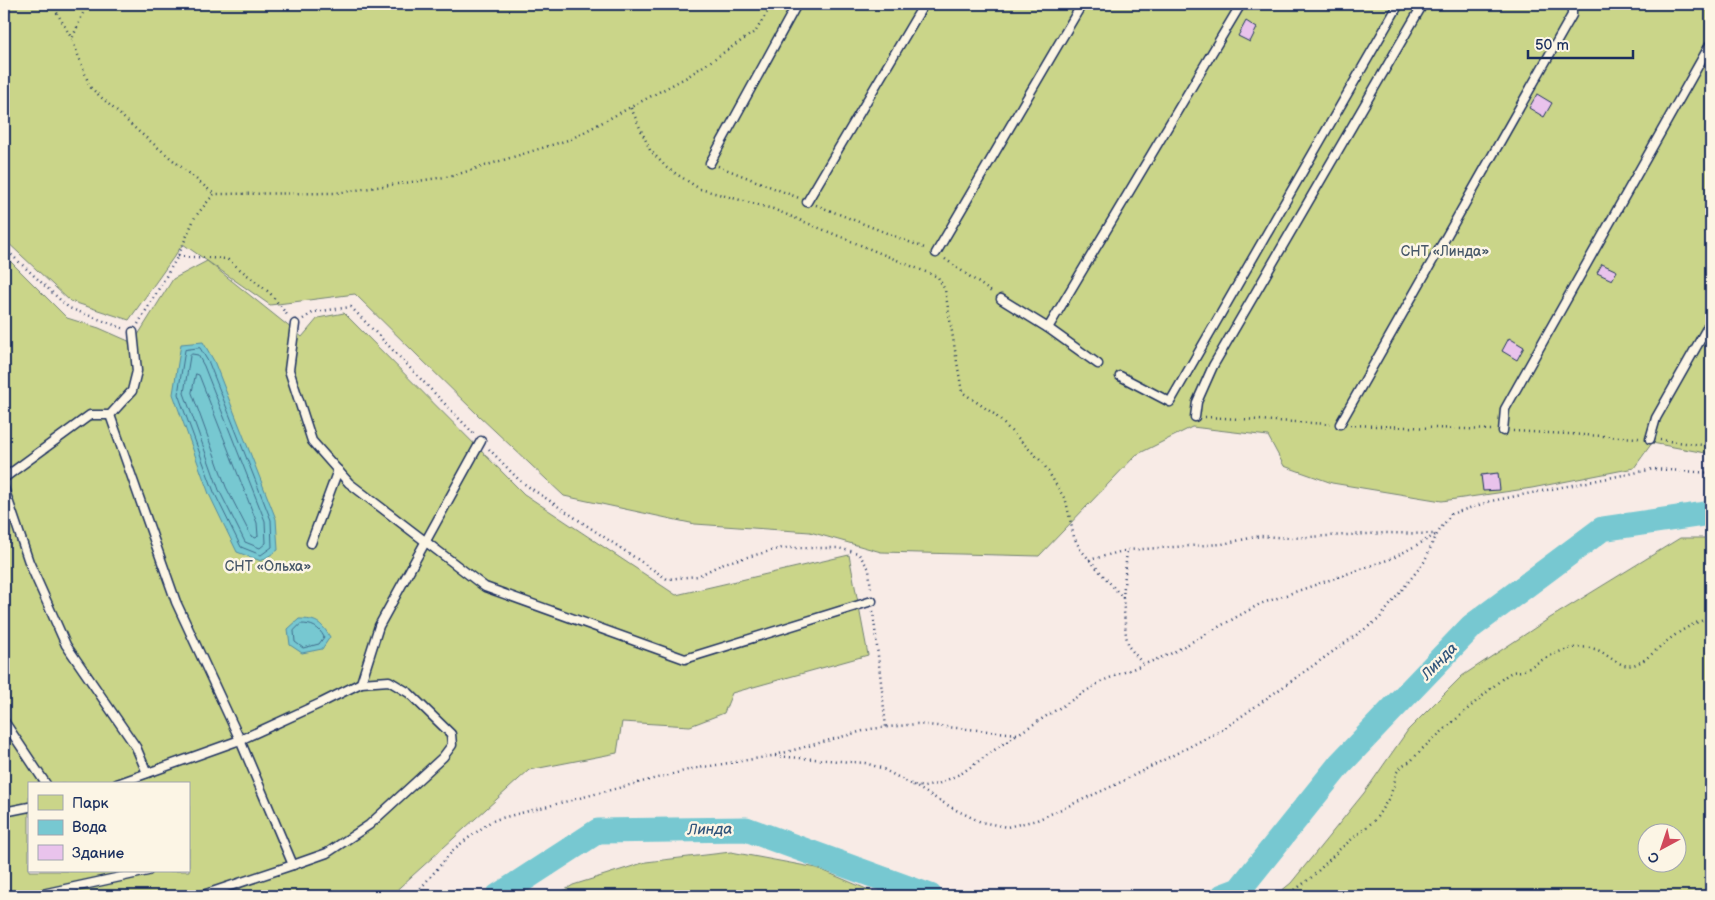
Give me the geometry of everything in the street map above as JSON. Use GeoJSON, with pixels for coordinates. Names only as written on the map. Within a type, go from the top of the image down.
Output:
{"type":"FeatureCollection","features":[{"type":"Feature","properties":{"kind":"lane"},"geometry":{"type":"LineString","coordinates":[[710,163],[798,4]]}},
{"type":"Feature","properties":{"kind":"lane"},"geometry":{"type":"LineString","coordinates":[[808,202],[924,4]]}},
{"type":"Feature","properties":{"kind":"lane"},"geometry":{"type":"LineString","coordinates":[[936,252],[1082,4]]}},
{"type":"Feature","properties":{"kind":"lane"},"geometry":{"type":"LineString","coordinates":[[1048,328],[1241,4]]}},
{"type":"Feature","properties":{"kind":"lane"},"geometry":{"type":"LineString","coordinates":[[1120,376],[1170,402],[1399,4]]}},
{"type":"Feature","properties":{"kind":"lane"},"geometry":{"type":"LineString","coordinates":[[1195,417],[1196,402],[1213,366],[1423,4]]}},
{"type":"Feature","properties":{"kind":"lane"},"geometry":{"type":"LineString","coordinates":[[1340,424],[1572,15],[1572,4]]}},
{"type":"Feature","properties":{"kind":"lane"},"geometry":{"type":"LineString","coordinates":[[1502,431],[1505,409],[1711,44]]}},
{"type":"Feature","properties":{"kind":"lane"},"geometry":{"type":"LineString","coordinates":[[1001,299],[1048,328],[1098,364]]}},
{"type":"Feature","properties":{"kind":"lane"},"geometry":{"type":"LineString","coordinates":[[1650,439],[1656,418],[1711,321]]}},
{"type":"Feature","properties":{"kind":"lane"},"geometry":{"type":"LineString","coordinates":[[295,324],[289,370],[312,441],[349,483],[485,587],[685,659],[872,601]]}},
{"type":"Feature","properties":{"kind":"lane"},"geometry":{"type":"LineString","coordinates":[[4,478],[90,415],[110,415],[132,391],[137,370],[133,332]]}},
{"type":"Feature","properties":{"kind":"lane"},"geometry":{"type":"LineString","coordinates":[[110,415],[176,602],[240,740],[293,865]]}},
{"type":"Feature","properties":{"kind":"lane"},"geometry":{"type":"LineString","coordinates":[[361,683],[379,626],[481,441]]}},
{"type":"Feature","properties":{"kind":"lane"},"geometry":{"type":"LineString","coordinates":[[310,543],[338,470]]}},
{"type":"Feature","properties":{"kind":"lane"},"geometry":{"type":"LineString","coordinates":[[4,488],[29,562],[66,645],[136,747],[147,773]]}},
{"type":"Feature","properties":{"kind":"lane"},"geometry":{"type":"LineString","coordinates":[[122,782],[240,740],[361,683],[389,681],[409,693],[451,734],[452,745],[443,757],[369,825],[327,853],[200,896]]}},
{"type":"Feature","properties":{"kind":"lane"},"geometry":{"type":"LineString","coordinates":[[4,721],[45,782]]}},
{"type":"Feature","properties":{"kind":"lane"},"geometry":{"type":"LineString","coordinates":[[4,812],[28,807]]}},
{"type":"Feature","properties":{"kind":"lane"},"geometry":{"type":"LineString","coordinates":[[33,896],[143,872]]}},
{"type":"Feature","properties":{"kind":"path"},"geometry":{"type":"LineString","coordinates":[[52,4],[72,39],[90,87],[138,132],[214,194],[336,193],[452,176],[572,139],[687,77],[756,31],[772,4]]}},
{"type":"Feature","properties":{"kind":"path"},"geometry":{"type":"LineString","coordinates":[[72,39],[87,4]]}},
{"type":"Feature","properties":{"kind":"path"},"geometry":{"type":"LineString","coordinates":[[630,107],[650,150],[667,168],[700,189],[773,209],[938,277],[945,290],[962,392],[994,414],[1043,463],[1066,501],[1074,537],[1080,549],[1123,598]]}},
{"type":"Feature","properties":{"kind":"path"},"geometry":{"type":"LineString","coordinates":[[710,163],[936,252],[1001,299]]}},
{"type":"Feature","properties":{"kind":"path"},"geometry":{"type":"LineString","coordinates":[[4,248],[69,308],[133,332],[178,256],[196,217],[214,194]]}},
{"type":"Feature","properties":{"kind":"path"},"geometry":{"type":"LineString","coordinates":[[178,256],[227,259],[270,293],[295,324],[314,312],[351,307],[520,480],[667,579],[698,576],[724,563],[782,548],[838,548],[858,552],[869,570],[886,727]]}},
{"type":"Feature","properties":{"kind":"path"},"geometry":{"type":"LineString","coordinates":[[1195,417],[1650,439],[1711,446]]}},
{"type":"Feature","properties":{"kind":"path"},"geometry":{"type":"LineString","coordinates":[[772,756],[864,763],[881,768],[981,822],[1007,827],[1037,820],[1115,785],[1222,730],[1379,618],[1424,562],[1437,534],[1451,514],[1491,501],[1654,469],[1711,473]]}},
{"type":"Feature","properties":{"kind":"path"},"geometry":{"type":"LineString","coordinates":[[1089,560],[1127,550],[1222,544],[1260,536],[1290,538],[1386,532],[1437,534]]}},
{"type":"Feature","properties":{"kind":"path"},"geometry":{"type":"LineString","coordinates":[[913,785],[924,787],[938,784],[962,773],[1018,734],[1102,681],[1170,654],[1260,604],[1393,558],[1437,534]]}},
{"type":"Feature","properties":{"kind":"path"},"geometry":{"type":"LineString","coordinates":[[1127,550],[1123,598],[1126,636],[1129,647],[1143,664]]}},
{"type":"Feature","properties":{"kind":"path"},"geometry":{"type":"LineString","coordinates":[[1288,896],[1375,820],[1389,798],[1396,773],[1402,765],[1411,761],[1503,678],[1513,672],[1520,672],[1549,655],[1572,648],[1597,650],[1622,664],[1634,665],[1641,662],[1668,640],[1692,625],[1711,618]]}},
{"type":"Feature","properties":{"kind":"path"},"geometry":{"type":"LineString","coordinates":[[414,896],[454,848],[490,822],[692,769],[772,756],[870,729],[917,724],[1018,734]]}},
{"type":"Feature","properties":{"kind":"green space","name":"СНТ «Линда»"},"geometry":{"type":"Polygon","coordinates":[[[4,4],[1711,4],[1711,454],[1652,443],[1634,468],[1532,488],[1442,501],[1332,483],[1284,466],[1268,436],[1192,427],[1136,455],[1039,556],[881,552],[810,532],[695,524],[564,496],[478,415],[355,294],[270,305],[183,244],[129,320],[70,301],[4,239],[4,4]]]}},
{"type":"Feature","properties":{"kind":"green space","name":"СНТ «Ольха»"},"geometry":{"type":"Polygon","coordinates":[[[4,255],[67,318],[99,328],[133,343],[173,279],[207,261],[302,337],[318,318],[344,313],[524,494],[676,595],[849,555],[868,655],[732,693],[724,713],[690,726],[622,722],[617,753],[529,770],[390,896],[4,896],[4,255]]]}},
{"type":"Feature","properties":{"kind":"green space"},"geometry":{"type":"Polygon","coordinates":[[[1680,538],[1711,538],[1711,896],[1275,896],[1291,883],[1364,793],[1408,730],[1462,676],[1550,618],[1680,538]]]}},
{"type":"Feature","properties":{"kind":"green space"},"geometry":{"type":"Polygon","coordinates":[[[731,852],[817,868],[883,896],[555,896],[573,885],[646,862],[731,852]]]}},
{"type":"Feature","properties":{"kind":"water"},"geometry":{"type":"Polygon","coordinates":[[[203,342],[214,361],[276,519],[278,550],[261,561],[237,552],[209,494],[173,394],[181,344],[203,342]]]}},
{"type":"Feature","properties":{"kind":"water"},"geometry":{"type":"Polygon","coordinates":[[[299,619],[318,622],[324,628],[330,637],[322,649],[302,653],[290,645],[288,629],[299,619]]]}},
{"type":"Feature","properties":{"kind":"building"},"geometry":{"type":"Polygon","coordinates":[[[1246,21],[1257,28],[1250,42],[1238,36],[1246,21]]]}},
{"type":"Feature","properties":{"kind":"building"},"geometry":{"type":"Polygon","coordinates":[[[1537,94],[1552,103],[1544,117],[1529,108],[1537,94]]]}},
{"type":"Feature","properties":{"kind":"building"},"geometry":{"type":"Polygon","coordinates":[[[1602,264],[1617,271],[1612,280],[1597,273],[1602,264]]]}},
{"type":"Feature","properties":{"kind":"building"},"geometry":{"type":"Polygon","coordinates":[[[1509,338],[1524,347],[1517,360],[1502,351],[1509,338]]]}},
{"type":"Feature","properties":{"kind":"building"},"geometry":{"type":"Polygon","coordinates":[[[1498,473],[1500,490],[1483,491],[1481,475],[1498,473]]]}},
{"type":"Feature","properties":{"kind":"waterway","name":"Линда"},"geometry":{"type":"LineString","coordinates":[[1223,896],[1239,890],[1340,764],[1472,626],[1602,529],[1711,513]]}},
{"type":"Feature","properties":{"kind":"waterway","name":"Линда"},"geometry":{"type":"LineString","coordinates":[[498,896],[598,831],[746,829],[930,896]]}}]}
